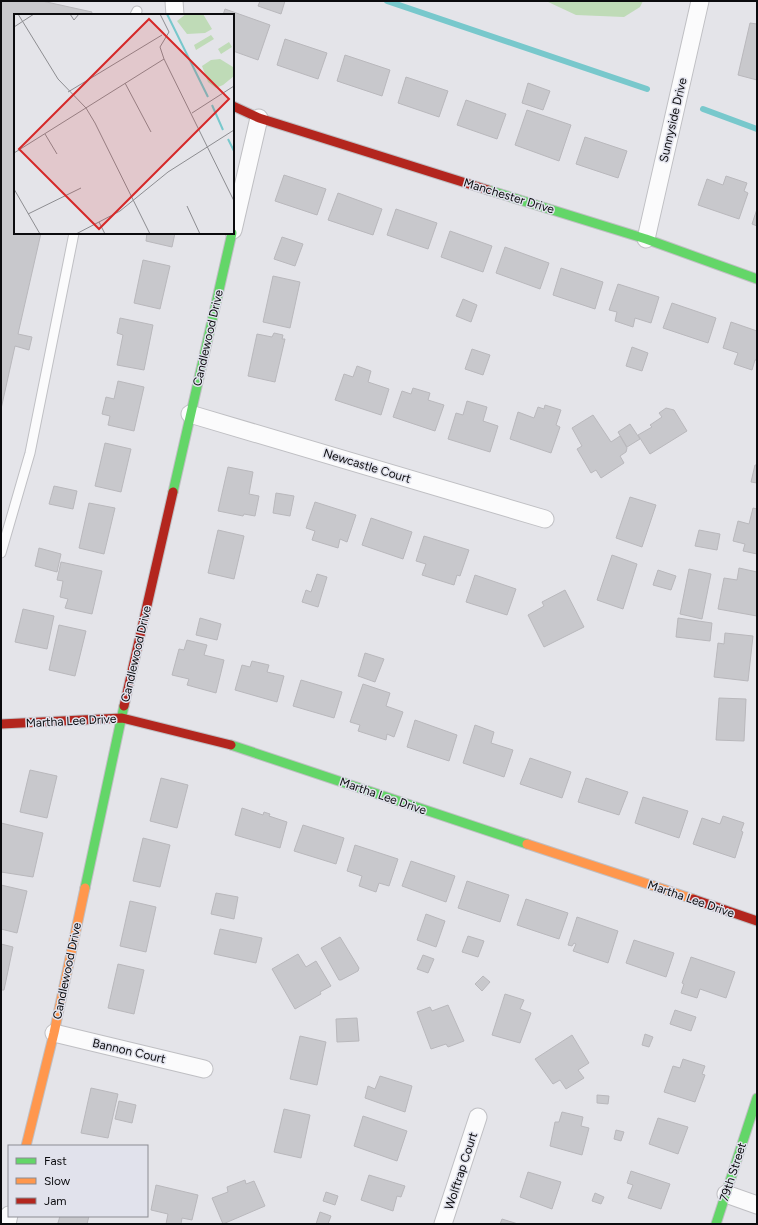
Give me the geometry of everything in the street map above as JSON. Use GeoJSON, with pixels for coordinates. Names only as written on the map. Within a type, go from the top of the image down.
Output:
{"type":"FeatureCollection","features":[{"type":"Feature","properties":{"kind":"street"},"geometry":{"type":"LineString","coordinates":[[174,1],[175,14]]}},
{"type":"Feature","properties":{"kind":"street","name":"Sunnyside Drive"},"geometry":{"type":"LineString","coordinates":[[646,239],[700,1]]}},
{"type":"Feature","properties":{"kind":"street"},"geometry":{"type":"LineString","coordinates":[[234,106],[259,118]]}},
{"type":"Feature","properties":{"kind":"street","name":"Manchester Drive"},"geometry":{"type":"LineString","coordinates":[[259,118],[646,239],[757,279]]}},
{"type":"Feature","properties":{"kind":"street","name":"Candlewood Drive"},"geometry":{"type":"LineString","coordinates":[[234,228],[259,118]]}},
{"type":"Feature","properties":{"kind":"street","name":"Candlewood Drive"},"geometry":{"type":"LineString","coordinates":[[26,1145],[54,1033],[122,718],[190,414],[233,234]]}},
{"type":"Feature","properties":{"kind":"street","name":"Newcastle Court"},"geometry":{"type":"LineString","coordinates":[[190,414],[545,519]]}},
{"type":"Feature","properties":{"kind":"street","name":"Martha Lee Drive"},"geometry":{"type":"LineString","coordinates":[[1,724],[122,718],[233,745],[757,921]]}},
{"type":"Feature","properties":{"kind":"street","name":"Bannon Court"},"geometry":{"type":"LineString","coordinates":[[54,1033],[204,1069]]}},
{"type":"Feature","properties":{"kind":"street","name":"79th Street"},"geometry":{"type":"LineString","coordinates":[[716,1224],[757,1098]]}},
{"type":"Feature","properties":{"kind":"street","name":"Wolftrap Court"},"geometry":{"type":"LineString","coordinates":[[443,1224],[478,1118]]}},
{"type":"Feature","properties":{"kind":"street"},"geometry":{"type":"LineString","coordinates":[[726,1194],[757,1205]]}},
{"type":"Feature","properties":{"kind":"lane"},"geometry":{"type":"LineString","coordinates":[[1,553],[30,454],[74,234]]}},
{"type":"Feature","properties":{"kind":"green space"},"geometry":{"type":"Polygon","coordinates":[[[546,1],[643,1],[640,7],[624,17],[576,15],[546,1]]]}},
{"type":"Feature","properties":{"kind":"building"},"geometry":{"type":"Polygon","coordinates":[[[1,1],[42,1],[92,12],[91,14],[14,14],[14,234],[41,234],[18,334],[32,337],[29,350],[15,346],[1,409],[1,1]]]}},
{"type":"Feature","properties":{"kind":"building"},"geometry":{"type":"Polygon","coordinates":[[[260,1],[285,1],[281,14],[258,6],[260,1]]]}},
{"type":"Feature","properties":{"kind":"building"},"geometry":{"type":"Polygon","coordinates":[[[225,9],[270,25],[258,60],[234,51],[234,14],[223,14],[225,9]]]}},
{"type":"Feature","properties":{"kind":"building"},"geometry":{"type":"Polygon","coordinates":[[[750,23],[757,24],[757,80],[738,75],[750,23]]]}},
{"type":"Feature","properties":{"kind":"building"},"geometry":{"type":"Polygon","coordinates":[[[285,39],[327,53],[318,79],[277,65],[285,39]]]}},
{"type":"Feature","properties":{"kind":"building"},"geometry":{"type":"Polygon","coordinates":[[[345,55],[390,70],[382,96],[337,81],[345,55]]]}},
{"type":"Feature","properties":{"kind":"building"},"geometry":{"type":"Polygon","coordinates":[[[406,77],[448,91],[439,117],[398,103],[406,77]]]}},
{"type":"Feature","properties":{"kind":"building"},"geometry":{"type":"Polygon","coordinates":[[[528,83],[550,91],[543,110],[522,103],[528,83]]]}},
{"type":"Feature","properties":{"kind":"building"},"geometry":{"type":"Polygon","coordinates":[[[466,100],[506,114],[497,139],[457,125],[466,100]]]}},
{"type":"Feature","properties":{"kind":"building"},"geometry":{"type":"Polygon","coordinates":[[[527,110],[571,125],[559,161],[515,145],[527,110]]]}},
{"type":"Feature","properties":{"kind":"building"},"geometry":{"type":"Polygon","coordinates":[[[585,137],[627,151],[618,178],[576,164],[585,137]]]}},
{"type":"Feature","properties":{"kind":"building"},"geometry":{"type":"Polygon","coordinates":[[[284,175],[326,189],[317,215],[275,201],[284,175]]]}},
{"type":"Feature","properties":{"kind":"building"},"geometry":{"type":"Polygon","coordinates":[[[726,176],[747,183],[744,191],[748,193],[739,219],[698,205],[707,179],[723,185],[726,176]]]}},
{"type":"Feature","properties":{"kind":"building"},"geometry":{"type":"Polygon","coordinates":[[[338,193],[382,209],[373,235],[328,220],[338,193]]]}},
{"type":"Feature","properties":{"kind":"building"},"geometry":{"type":"Polygon","coordinates":[[[396,209],[437,223],[428,249],[387,235],[396,209]]]}},
{"type":"Feature","properties":{"kind":"building"},"geometry":{"type":"Polygon","coordinates":[[[757,209],[757,226],[752,224],[757,209]]]}},
{"type":"Feature","properties":{"kind":"building"},"geometry":{"type":"Polygon","coordinates":[[[450,231],[492,246],[483,272],[441,257],[450,231]]]}},
{"type":"Feature","properties":{"kind":"building"},"geometry":{"type":"Polygon","coordinates":[[[147,234],[175,234],[172,247],[146,241],[147,234]]]}},
{"type":"Feature","properties":{"kind":"building"},"geometry":{"type":"Polygon","coordinates":[[[282,237],[303,244],[295,266],[274,259],[282,237]]]}},
{"type":"Feature","properties":{"kind":"building"},"geometry":{"type":"Polygon","coordinates":[[[505,247],[549,263],[540,289],[496,273],[505,247]]]}},
{"type":"Feature","properties":{"kind":"building"},"geometry":{"type":"Polygon","coordinates":[[[143,260],[170,266],[160,309],[134,303],[143,260]]]}},
{"type":"Feature","properties":{"kind":"building"},"geometry":{"type":"Polygon","coordinates":[[[561,268],[603,282],[595,309],[553,295],[561,268]]]}},
{"type":"Feature","properties":{"kind":"building"},"geometry":{"type":"Polygon","coordinates":[[[273,276],[300,282],[290,328],[263,322],[273,276]]]}},
{"type":"Feature","properties":{"kind":"building"},"geometry":{"type":"Polygon","coordinates":[[[618,284],[659,297],[651,323],[635,318],[633,327],[615,321],[617,312],[609,310],[618,284]]]}},
{"type":"Feature","properties":{"kind":"building"},"geometry":{"type":"Polygon","coordinates":[[[463,299],[477,305],[471,322],[456,316],[463,299]]]}},
{"type":"Feature","properties":{"kind":"building"},"geometry":{"type":"Polygon","coordinates":[[[672,303],[716,318],[708,343],[663,328],[672,303]]]}},
{"type":"Feature","properties":{"kind":"building"},"geometry":{"type":"Polygon","coordinates":[[[120,318],[153,325],[144,370],[117,365],[123,335],[117,333],[120,318]]]}},
{"type":"Feature","properties":{"kind":"building"},"geometry":{"type":"Polygon","coordinates":[[[731,322],[757,331],[757,360],[755,360],[752,370],[734,364],[738,353],[723,348],[731,322]]]}},
{"type":"Feature","properties":{"kind":"building"},"geometry":{"type":"Polygon","coordinates":[[[274,333],[283,335],[282,339],[285,339],[275,382],[248,376],[257,334],[272,337],[274,333]]]}},
{"type":"Feature","properties":{"kind":"building"},"geometry":{"type":"Polygon","coordinates":[[[632,347],[648,353],[642,371],[626,366],[632,347]]]}},
{"type":"Feature","properties":{"kind":"building"},"geometry":{"type":"Polygon","coordinates":[[[472,349],[490,355],[483,375],[465,369],[472,349]]]}},
{"type":"Feature","properties":{"kind":"building"},"geometry":{"type":"Polygon","coordinates":[[[357,366],[371,371],[368,382],[389,389],[381,415],[335,400],[344,374],[353,377],[357,366]]]}},
{"type":"Feature","properties":{"kind":"building"},"geometry":{"type":"Polygon","coordinates":[[[118,381],[144,387],[134,431],[108,425],[110,416],[102,414],[106,397],[114,399],[118,381]]]}},
{"type":"Feature","properties":{"kind":"building"},"geometry":{"type":"Polygon","coordinates":[[[413,388],[430,393],[428,400],[444,405],[435,431],[393,417],[402,391],[411,394],[413,388]]]}},
{"type":"Feature","properties":{"kind":"building"},"geometry":{"type":"Polygon","coordinates":[[[467,401],[487,407],[483,421],[498,426],[490,452],[448,439],[456,413],[463,415],[467,401]]]}},
{"type":"Feature","properties":{"kind":"building"},"geometry":{"type":"Polygon","coordinates":[[[545,405],[561,410],[556,425],[560,427],[551,453],[510,439],[518,412],[534,418],[538,407],[544,409],[545,405]]]}},
{"type":"Feature","properties":{"kind":"building"},"geometry":{"type":"Polygon","coordinates":[[[666,408],[674,410],[687,431],[650,454],[638,435],[652,427],[650,425],[662,417],[659,413],[666,408]]]}},
{"type":"Feature","properties":{"kind":"building"},"geometry":{"type":"Polygon","coordinates":[[[593,415],[611,442],[620,436],[627,448],[626,452],[620,456],[624,463],[601,478],[596,470],[591,473],[577,449],[582,446],[572,428],[593,415]]]}},
{"type":"Feature","properties":{"kind":"building"},"geometry":{"type":"Polygon","coordinates":[[[630,424],[640,439],[627,447],[618,432],[630,424]]]}},
{"type":"Feature","properties":{"kind":"building"},"geometry":{"type":"Polygon","coordinates":[[[105,443],[131,449],[121,492],[95,486],[105,443]]]}},
{"type":"Feature","properties":{"kind":"building"},"geometry":{"type":"Polygon","coordinates":[[[755,465],[757,465],[757,483],[751,482],[755,465]]]}},
{"type":"Feature","properties":{"kind":"building"},"geometry":{"type":"Polygon","coordinates":[[[228,467],[253,472],[249,494],[259,496],[255,516],[244,514],[243,516],[218,511],[228,467]]]}},
{"type":"Feature","properties":{"kind":"building"},"geometry":{"type":"Polygon","coordinates":[[[54,486],[77,491],[73,509],[49,504],[54,486]]]}},
{"type":"Feature","properties":{"kind":"building"},"geometry":{"type":"Polygon","coordinates":[[[276,493],[294,496],[290,516],[273,513],[276,493]]]}},
{"type":"Feature","properties":{"kind":"building"},"geometry":{"type":"Polygon","coordinates":[[[630,497],[656,505],[642,547],[616,538],[630,497]]]}},
{"type":"Feature","properties":{"kind":"building"},"geometry":{"type":"Polygon","coordinates":[[[315,502],[356,515],[347,542],[340,539],[338,548],[312,540],[315,531],[306,528],[315,502]]]}},
{"type":"Feature","properties":{"kind":"building"},"geometry":{"type":"Polygon","coordinates":[[[89,503],[115,508],[104,554],[79,548],[89,503]]]}},
{"type":"Feature","properties":{"kind":"building"},"geometry":{"type":"Polygon","coordinates":[[[753,508],[757,509],[757,554],[743,551],[745,544],[733,541],[738,521],[749,524],[753,508]]]}},
{"type":"Feature","properties":{"kind":"building"},"geometry":{"type":"Polygon","coordinates":[[[371,518],[412,532],[403,559],[362,545],[371,518]]]}},
{"type":"Feature","properties":{"kind":"building"},"geometry":{"type":"Polygon","coordinates":[[[218,530],[244,536],[234,579],[208,573],[218,530]]]}},
{"type":"Feature","properties":{"kind":"building"},"geometry":{"type":"Polygon","coordinates":[[[699,530],[720,534],[717,550],[695,546],[699,530]]]}},
{"type":"Feature","properties":{"kind":"building"},"geometry":{"type":"Polygon","coordinates":[[[424,536],[469,550],[460,576],[457,575],[454,585],[422,575],[426,564],[416,561],[424,536]]]}},
{"type":"Feature","properties":{"kind":"building"},"geometry":{"type":"Polygon","coordinates":[[[39,548],[61,554],[57,572],[35,566],[39,548]]]}},
{"type":"Feature","properties":{"kind":"building"},"geometry":{"type":"Polygon","coordinates":[[[612,555],[637,564],[623,609],[597,600],[612,555]]]}},
{"type":"Feature","properties":{"kind":"building"},"geometry":{"type":"Polygon","coordinates":[[[61,562],[102,571],[92,614],[65,608],[68,599],[60,597],[63,581],[57,580],[61,562]]]}},
{"type":"Feature","properties":{"kind":"building"},"geometry":{"type":"Polygon","coordinates":[[[739,568],[757,572],[757,616],[718,609],[724,578],[737,580],[739,568]]]}},
{"type":"Feature","properties":{"kind":"building"},"geometry":{"type":"Polygon","coordinates":[[[689,569],[711,574],[702,619],[680,614],[689,569]]]}},
{"type":"Feature","properties":{"kind":"building"},"geometry":{"type":"Polygon","coordinates":[[[658,570],[676,576],[671,590],[653,585],[658,570]]]}},
{"type":"Feature","properties":{"kind":"building"},"geometry":{"type":"Polygon","coordinates":[[[317,574],[327,577],[318,607],[302,602],[306,590],[311,592],[317,574]]]}},
{"type":"Feature","properties":{"kind":"building"},"geometry":{"type":"Polygon","coordinates":[[[475,575],[516,589],[507,615],[466,602],[475,575]]]}},
{"type":"Feature","properties":{"kind":"building"},"geometry":{"type":"Polygon","coordinates":[[[565,590],[584,627],[544,647],[528,615],[544,606],[542,602],[565,590]]]}},
{"type":"Feature","properties":{"kind":"building"},"geometry":{"type":"Polygon","coordinates":[[[23,609],[54,616],[47,649],[15,642],[23,609]]]}},
{"type":"Feature","properties":{"kind":"building"},"geometry":{"type":"Polygon","coordinates":[[[200,618],[221,624],[217,640],[196,635],[200,618]]]}},
{"type":"Feature","properties":{"kind":"building"},"geometry":{"type":"Polygon","coordinates":[[[678,618],[712,623],[710,641],[676,637],[678,618]]]}},
{"type":"Feature","properties":{"kind":"building"},"geometry":{"type":"Polygon","coordinates":[[[59,625],[86,631],[75,676],[49,670],[59,625]]]}},
{"type":"Feature","properties":{"kind":"building"},"geometry":{"type":"Polygon","coordinates":[[[725,633],[753,636],[748,681],[714,677],[718,643],[724,644],[725,633]]]}},
{"type":"Feature","properties":{"kind":"building"},"geometry":{"type":"Polygon","coordinates":[[[187,640],[207,645],[204,655],[224,660],[216,693],[187,685],[189,679],[172,675],[179,649],[184,650],[187,640]]]}},
{"type":"Feature","properties":{"kind":"building"},"geometry":{"type":"Polygon","coordinates":[[[365,653],[384,659],[375,682],[358,676],[365,653]]]}},
{"type":"Feature","properties":{"kind":"building"},"geometry":{"type":"Polygon","coordinates":[[[252,661],[269,665],[267,672],[284,676],[277,702],[235,690],[242,665],[250,667],[252,661]]]}},
{"type":"Feature","properties":{"kind":"building"},"geometry":{"type":"Polygon","coordinates":[[[301,680],[342,692],[334,718],[293,706],[301,680]]]}},
{"type":"Feature","properties":{"kind":"building"},"geometry":{"type":"Polygon","coordinates":[[[363,684],[390,693],[386,706],[403,712],[394,737],[387,734],[386,740],[358,731],[360,725],[350,722],[363,684]]]}},
{"type":"Feature","properties":{"kind":"building"},"geometry":{"type":"Polygon","coordinates":[[[719,698],[746,699],[744,741],[716,740],[719,698]]]}},
{"type":"Feature","properties":{"kind":"building"},"geometry":{"type":"Polygon","coordinates":[[[415,720],[457,735],[449,761],[407,747],[415,720]]]}},
{"type":"Feature","properties":{"kind":"building"},"geometry":{"type":"Polygon","coordinates":[[[475,725],[494,732],[491,743],[513,750],[504,777],[463,763],[475,725]]]}},
{"type":"Feature","properties":{"kind":"building"},"geometry":{"type":"Polygon","coordinates":[[[530,758],[571,772],[562,798],[520,784],[530,758]]]}},
{"type":"Feature","properties":{"kind":"building"},"geometry":{"type":"Polygon","coordinates":[[[30,770],[57,776],[47,818],[20,812],[30,770]]]}},
{"type":"Feature","properties":{"kind":"building"},"geometry":{"type":"Polygon","coordinates":[[[161,778],[188,785],[177,828],[150,821],[161,778]]]}},
{"type":"Feature","properties":{"kind":"building"},"geometry":{"type":"Polygon","coordinates":[[[586,778],[628,792],[619,815],[578,802],[586,778]]]}},
{"type":"Feature","properties":{"kind":"building"},"geometry":{"type":"Polygon","coordinates":[[[643,797],[688,811],[679,838],[635,823],[643,797]]]}},
{"type":"Feature","properties":{"kind":"building"},"geometry":{"type":"Polygon","coordinates":[[[242,808],[263,815],[264,812],[270,814],[269,816],[287,822],[280,848],[235,835],[242,808]]]}},
{"type":"Feature","properties":{"kind":"building"},"geometry":{"type":"Polygon","coordinates":[[[723,816],[744,823],[741,831],[743,832],[735,858],[693,844],[702,818],[720,824],[723,816]]]}},
{"type":"Feature","properties":{"kind":"building"},"geometry":{"type":"Polygon","coordinates":[[[1,823],[43,833],[33,877],[1,872],[1,823]]]}},
{"type":"Feature","properties":{"kind":"building"},"geometry":{"type":"Polygon","coordinates":[[[303,825],[344,838],[336,864],[294,851],[303,825]]]}},
{"type":"Feature","properties":{"kind":"building"},"geometry":{"type":"Polygon","coordinates":[[[143,838],[170,845],[160,887],[133,881],[143,838]]]}},
{"type":"Feature","properties":{"kind":"building"},"geometry":{"type":"Polygon","coordinates":[[[355,845],[398,859],[389,886],[379,883],[376,892],[359,886],[362,876],[347,871],[355,845]]]}},
{"type":"Feature","properties":{"kind":"building"},"geometry":{"type":"Polygon","coordinates":[[[411,861],[455,876],[446,902],[402,886],[411,861]]]}},
{"type":"Feature","properties":{"kind":"building"},"geometry":{"type":"Polygon","coordinates":[[[467,881],[509,895],[500,922],[458,908],[467,881]]]}},
{"type":"Feature","properties":{"kind":"building"},"geometry":{"type":"Polygon","coordinates":[[[1,885],[27,891],[17,933],[1,929],[1,885]]]}},
{"type":"Feature","properties":{"kind":"building"},"geometry":{"type":"Polygon","coordinates":[[[216,893],[238,897],[234,919],[211,914],[216,893]]]}},
{"type":"Feature","properties":{"kind":"building"},"geometry":{"type":"Polygon","coordinates":[[[526,899],[568,913],[559,939],[517,925],[526,899]]]}},
{"type":"Feature","properties":{"kind":"building"},"geometry":{"type":"Polygon","coordinates":[[[130,901],[156,907],[146,952],[120,946],[130,901]]]}},
{"type":"Feature","properties":{"kind":"building"},"geometry":{"type":"Polygon","coordinates":[[[426,914],[445,921],[436,947],[417,940],[426,914]]]}},
{"type":"Feature","properties":{"kind":"building"},"geometry":{"type":"Polygon","coordinates":[[[577,917],[618,931],[608,963],[573,951],[576,944],[574,943],[572,946],[568,945],[577,917]]]}},
{"type":"Feature","properties":{"kind":"building"},"geometry":{"type":"Polygon","coordinates":[[[220,929],[262,938],[256,963],[214,954],[220,929]]]}},
{"type":"Feature","properties":{"kind":"building"},"geometry":{"type":"Polygon","coordinates":[[[468,936],[484,941],[478,957],[462,952],[468,936]]]}},
{"type":"Feature","properties":{"kind":"building"},"geometry":{"type":"Polygon","coordinates":[[[340,937],[359,968],[358,971],[339,980],[321,948],[340,937]]]}},
{"type":"Feature","properties":{"kind":"building"},"geometry":{"type":"Polygon","coordinates":[[[634,940],[674,953],[666,977],[626,963],[634,940]]]}},
{"type":"Feature","properties":{"kind":"building"},"geometry":{"type":"Polygon","coordinates":[[[1,944],[13,947],[4,990],[1,990],[1,944]]]}},
{"type":"Feature","properties":{"kind":"building"},"geometry":{"type":"Polygon","coordinates":[[[298,954],[306,967],[316,961],[331,986],[320,992],[321,994],[295,1009],[272,969],[298,954]]]}},
{"type":"Feature","properties":{"kind":"building"},"geometry":{"type":"Polygon","coordinates":[[[423,955],[434,959],[428,973],[417,969],[423,955]]]}},
{"type":"Feature","properties":{"kind":"building"},"geometry":{"type":"Polygon","coordinates":[[[691,957],[735,972],[726,998],[700,989],[697,998],[681,993],[684,984],[682,983],[691,957]]]}},
{"type":"Feature","properties":{"kind":"building"},"geometry":{"type":"Polygon","coordinates":[[[118,964],[144,970],[134,1014],[108,1008],[118,964]]]}},
{"type":"Feature","properties":{"kind":"building"},"geometry":{"type":"Polygon","coordinates":[[[483,976],[490,982],[482,991],[475,984],[483,976]]]}},
{"type":"Feature","properties":{"kind":"building"},"geometry":{"type":"Polygon","coordinates":[[[505,994],[524,1000],[520,1009],[531,1013],[520,1043],[492,1035],[505,994]]]}},
{"type":"Feature","properties":{"kind":"building"},"geometry":{"type":"Polygon","coordinates":[[[448,1005],[464,1041],[448,1047],[446,1044],[431,1049],[417,1012],[430,1007],[432,1011],[448,1005]]]}},
{"type":"Feature","properties":{"kind":"building"},"geometry":{"type":"Polygon","coordinates":[[[675,1010],[696,1017],[691,1031],[670,1024],[675,1010]]]}},
{"type":"Feature","properties":{"kind":"building"},"geometry":{"type":"Polygon","coordinates":[[[357,1018],[359,1041],[337,1042],[336,1019],[357,1018]]]}},
{"type":"Feature","properties":{"kind":"building"},"geometry":{"type":"Polygon","coordinates":[[[645,1034],[653,1037],[649,1047],[642,1045],[645,1034]]]}},
{"type":"Feature","properties":{"kind":"building"},"geometry":{"type":"Polygon","coordinates":[[[572,1035],[589,1063],[578,1070],[584,1078],[566,1089],[560,1080],[553,1084],[535,1059],[572,1035]]]}},
{"type":"Feature","properties":{"kind":"building"},"geometry":{"type":"Polygon","coordinates":[[[300,1036],[326,1042],[317,1085],[290,1079],[300,1036]]]}},
{"type":"Feature","properties":{"kind":"building"},"geometry":{"type":"Polygon","coordinates":[[[683,1059],[705,1066],[702,1074],[705,1075],[695,1102],[664,1092],[673,1066],[680,1068],[683,1059]]]}},
{"type":"Feature","properties":{"kind":"building"},"geometry":{"type":"Polygon","coordinates":[[[380,1076],[412,1086],[405,1112],[365,1098],[368,1086],[375,1089],[380,1076]]]}},
{"type":"Feature","properties":{"kind":"building"},"geometry":{"type":"Polygon","coordinates":[[[91,1088],[118,1094],[108,1138],[81,1133],[91,1088]]]}},
{"type":"Feature","properties":{"kind":"building"},"geometry":{"type":"Polygon","coordinates":[[[597,1095],[609,1096],[608,1104],[597,1103],[597,1095]]]}},
{"type":"Feature","properties":{"kind":"building"},"geometry":{"type":"Polygon","coordinates":[[[119,1101],[136,1105],[132,1123],[115,1119],[119,1101]]]}},
{"type":"Feature","properties":{"kind":"building"},"geometry":{"type":"Polygon","coordinates":[[[284,1109],[310,1115],[301,1158],[274,1152],[284,1109]]]}},
{"type":"Feature","properties":{"kind":"building"},"geometry":{"type":"Polygon","coordinates":[[[562,1112],[583,1117],[581,1126],[589,1128],[582,1155],[550,1146],[555,1122],[559,1122],[562,1112]]]}},
{"type":"Feature","properties":{"kind":"building"},"geometry":{"type":"Polygon","coordinates":[[[363,1116],[407,1131],[397,1161],[354,1146],[363,1116]]]}},
{"type":"Feature","properties":{"kind":"building"},"geometry":{"type":"Polygon","coordinates":[[[658,1118],[688,1127],[678,1154],[649,1144],[658,1118]]]}},
{"type":"Feature","properties":{"kind":"building"},"geometry":{"type":"Polygon","coordinates":[[[616,1130],[624,1132],[621,1141],[614,1139],[616,1130]]]}},
{"type":"Feature","properties":{"kind":"building"},"geometry":{"type":"Polygon","coordinates":[[[631,1171],[670,1184],[661,1209],[628,1198],[633,1185],[627,1183],[631,1171]]]}},
{"type":"Feature","properties":{"kind":"building"},"geometry":{"type":"Polygon","coordinates":[[[528,1172],[561,1182],[552,1209],[520,1197],[528,1172]]]}},
{"type":"Feature","properties":{"kind":"building"},"geometry":{"type":"Polygon","coordinates":[[[369,1175],[405,1186],[401,1197],[397,1196],[393,1211],[361,1200],[369,1175]]]}},
{"type":"Feature","properties":{"kind":"building"},"geometry":{"type":"Polygon","coordinates":[[[245,1180],[246,1184],[254,1181],[265,1206],[223,1224],[212,1198],[228,1192],[227,1187],[245,1180]]]}},
{"type":"Feature","properties":{"kind":"building"},"geometry":{"type":"Polygon","coordinates":[[[156,1185],[198,1195],[192,1220],[182,1218],[181,1224],[166,1224],[168,1214],[151,1210],[156,1185]]]}},
{"type":"Feature","properties":{"kind":"building"},"geometry":{"type":"Polygon","coordinates":[[[326,1192],[338,1196],[335,1205],[323,1201],[326,1192]]]}},
{"type":"Feature","properties":{"kind":"building"},"geometry":{"type":"Polygon","coordinates":[[[595,1193],[604,1197],[601,1204],[592,1201],[595,1193]]]}},
{"type":"Feature","properties":{"kind":"building"},"geometry":{"type":"Polygon","coordinates":[[[320,1212],[331,1216],[328,1224],[316,1224],[320,1212]]]}},
{"type":"Feature","properties":{"kind":"building"},"geometry":{"type":"Polygon","coordinates":[[[60,1217],[89,1217],[87,1224],[56,1224],[58,1223],[60,1217]]]}},
{"type":"Feature","properties":{"kind":"building"},"geometry":{"type":"Polygon","coordinates":[[[502,1219],[518,1224],[500,1224],[502,1219]]]}},
{"type":"Feature","properties":{"kind":"waterway"},"geometry":{"type":"LineString","coordinates":[[387,1],[647,89]]}},
{"type":"Feature","properties":{"kind":"waterway"},"geometry":{"type":"LineString","coordinates":[[703,109],[757,129]]}},
{"type":"Feature","properties":{"kind":"traffic: fast"},"geometry":{"type":"LineString","coordinates":[[488,190],[646,239],[757,279]]}},
{"type":"Feature","properties":{"kind":"traffic: fast"},"geometry":{"type":"LineString","coordinates":[[173,492],[232,234]]}},
{"type":"Feature","properties":{"kind":"traffic: fast"},"geometry":{"type":"LineString","coordinates":[[85,888],[124,706]]}},
{"type":"Feature","properties":{"kind":"traffic: fast"},"geometry":{"type":"LineString","coordinates":[[231,745],[527,844]]}},
{"type":"Feature","properties":{"kind":"traffic: fast"},"geometry":{"type":"LineString","coordinates":[[716,1224],[757,1098]]}},
{"type":"Feature","properties":{"kind":"traffic: slow"},"geometry":{"type":"LineString","coordinates":[[527,844],[693,899]]}},
{"type":"Feature","properties":{"kind":"traffic: slow"},"geometry":{"type":"LineString","coordinates":[[26,1145],[54,1033],[85,888]]}},
{"type":"Feature","properties":{"kind":"traffic: jam"},"geometry":{"type":"LineString","coordinates":[[234,106],[259,118],[488,190]]}},
{"type":"Feature","properties":{"kind":"traffic: jam"},"geometry":{"type":"LineString","coordinates":[[124,706],[173,492]]}},
{"type":"Feature","properties":{"kind":"traffic: jam"},"geometry":{"type":"LineString","coordinates":[[1,724],[122,718],[231,745]]}},
{"type":"Feature","properties":{"kind":"traffic: jam"},"geometry":{"type":"LineString","coordinates":[[693,899],[757,921]]}}]}
